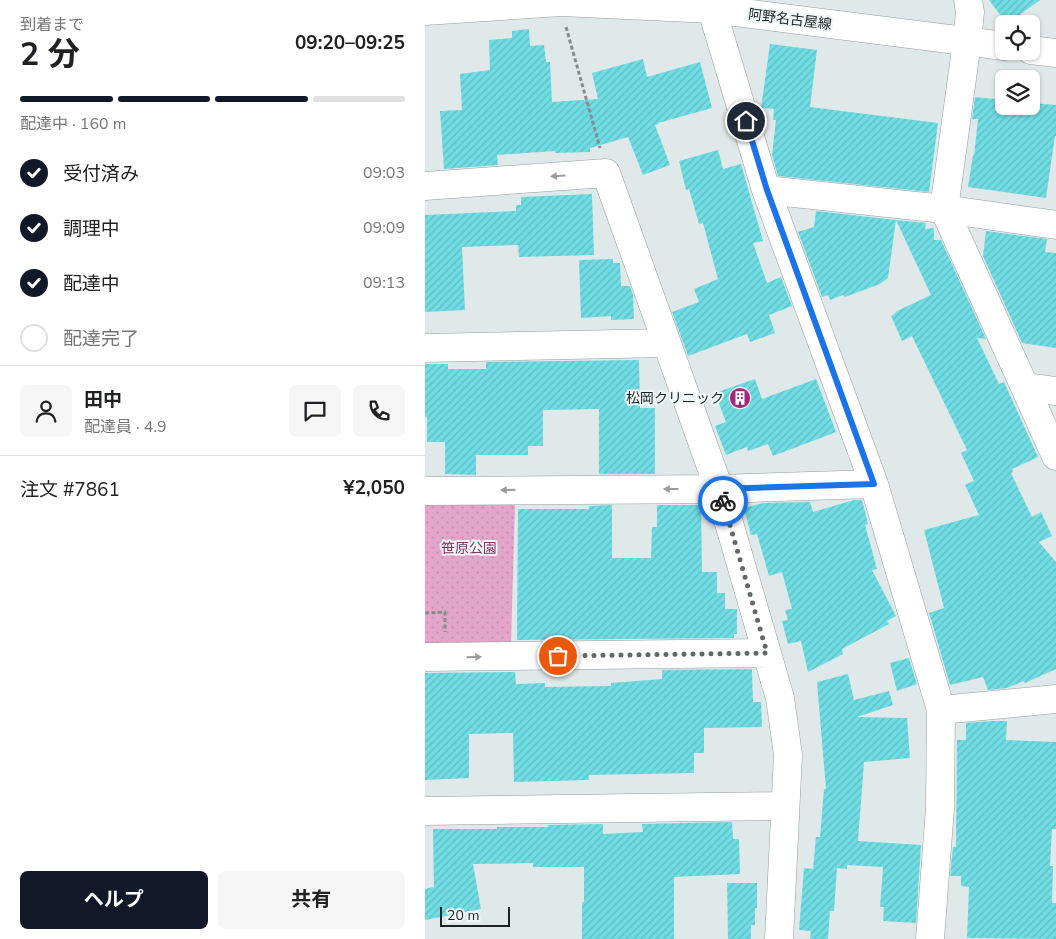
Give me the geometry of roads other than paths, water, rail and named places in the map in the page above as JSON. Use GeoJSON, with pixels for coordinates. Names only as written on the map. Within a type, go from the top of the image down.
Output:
{"type":"FeatureCollection","features":[{"type":"Feature","properties":{"kind":"street"},"geometry":{"type":"LineString","coordinates":[[968,0],[970,12],[967,42],[944,208],[1056,456]]}},
{"type":"Feature","properties":{"kind":"street","name":"阿野名古屋線"},"geometry":{"type":"LineString","coordinates":[[425,10],[561,2],[711,5],[995,45]]}},
{"type":"Feature","properties":{"kind":"street"},"geometry":{"type":"LineString","coordinates":[[711,5],[767,190],[874,484],[941,710],[940,808],[929,939]]}},
{"type":"Feature","properties":{"kind":"street"},"geometry":{"type":"LineString","coordinates":[[1040,51],[1056,53]]}},
{"type":"Feature","properties":{"kind":"street"},"geometry":{"type":"LineString","coordinates":[[425,186],[607,173],[719,489],[780,698],[788,755],[779,939]]}},
{"type":"Feature","properties":{"kind":"street"},"geometry":{"type":"LineString","coordinates":[[767,190],[944,208],[1056,225]]}},
{"type":"Feature","properties":{"kind":"street"},"geometry":{"type":"LineString","coordinates":[[425,348],[666,343]]}},
{"type":"Feature","properties":{"kind":"street"},"geometry":{"type":"LineString","coordinates":[[1025,387],[1056,391]]}},
{"type":"Feature","properties":{"kind":"street"},"geometry":{"type":"LineString","coordinates":[[425,491],[719,489],[874,484]]}},
{"type":"Feature","properties":{"kind":"street"},"geometry":{"type":"LineString","coordinates":[[435,657],[767,653]]}},
{"type":"Feature","properties":{"kind":"street"},"geometry":{"type":"LineString","coordinates":[[941,710],[1056,699]]}},
{"type":"Feature","properties":{"kind":"street"},"geometry":{"type":"LineString","coordinates":[[425,811],[785,806]]}},
{"type":"Feature","properties":{"kind":"place","name":"松岡クリニック"},"geometry":{"type":"Point","coordinates":[740,398]}},
{"type":"Feature","properties":{"kind":"park label","name":"笹原公園"},"geometry":{"type":"Point","coordinates":[469,548]}}]}
